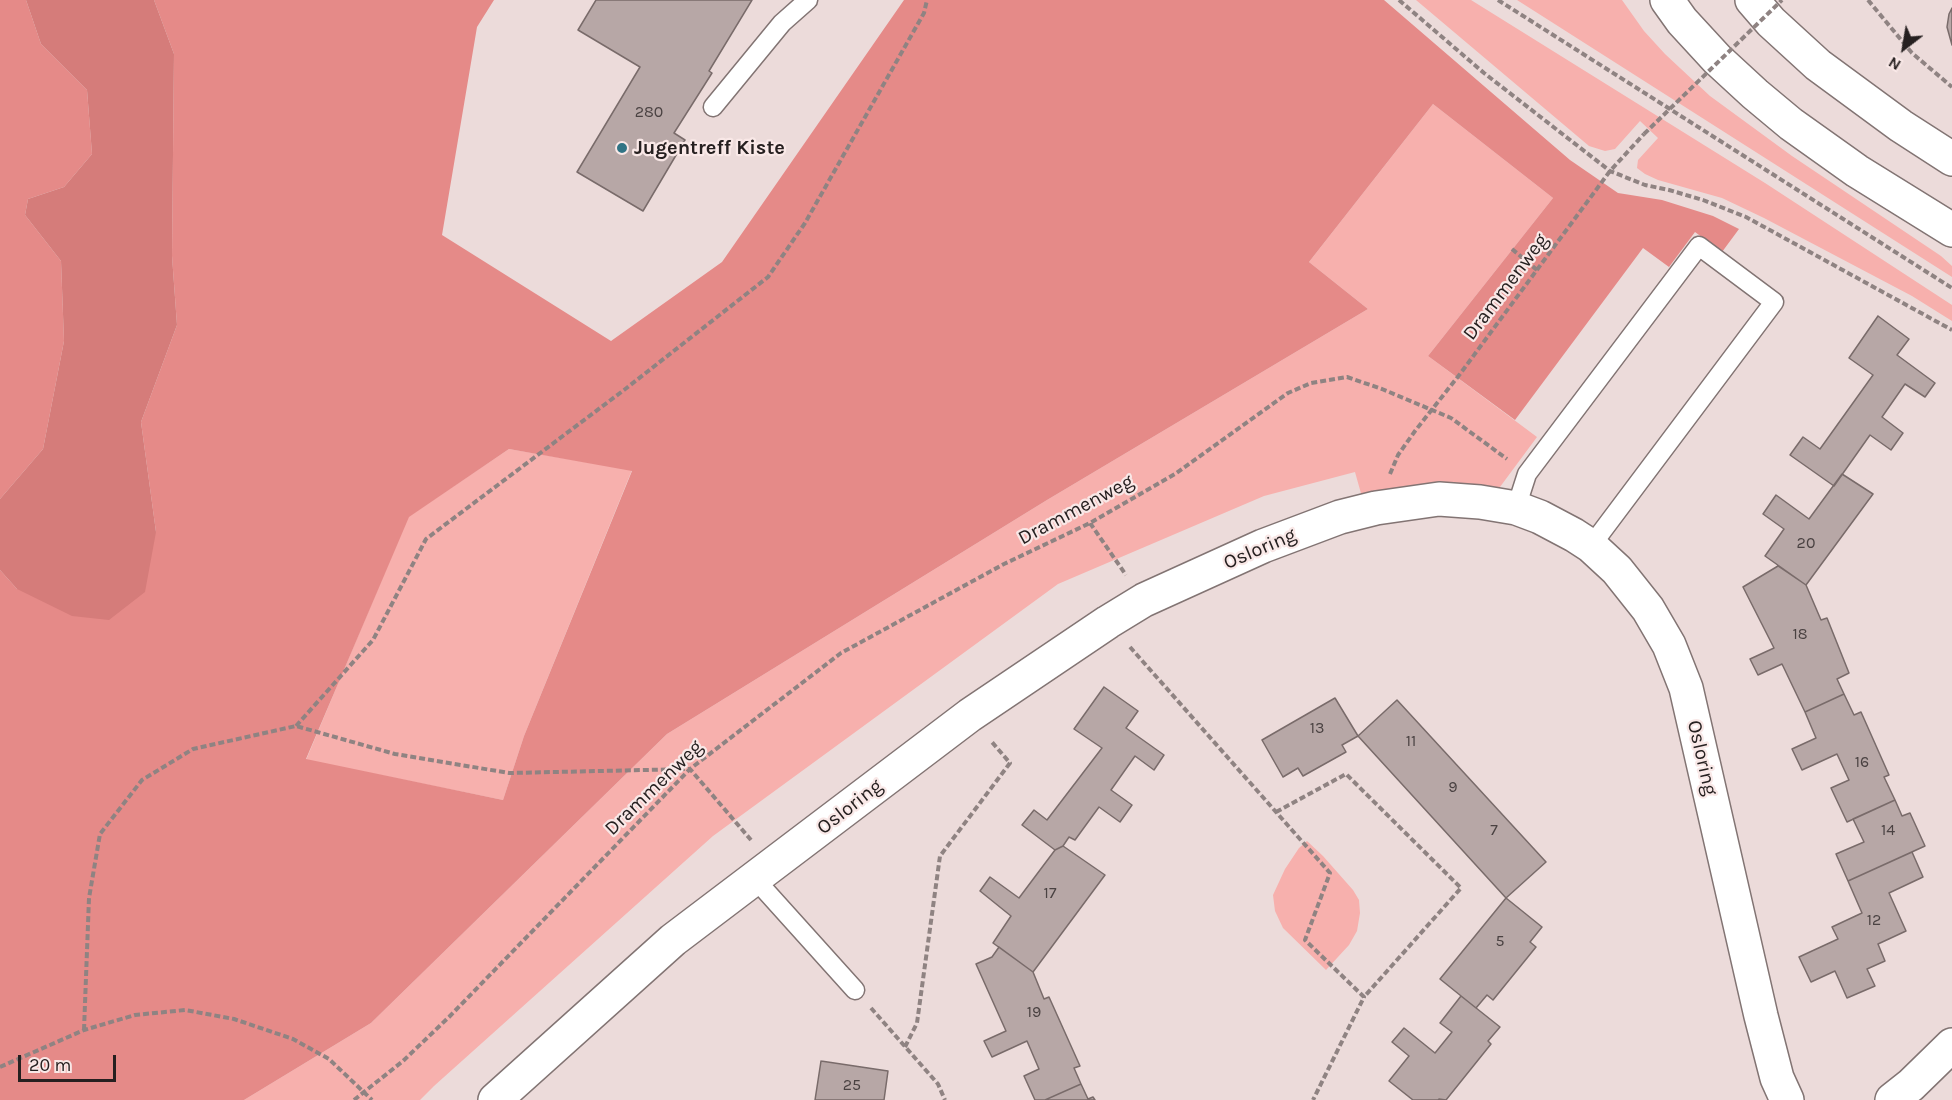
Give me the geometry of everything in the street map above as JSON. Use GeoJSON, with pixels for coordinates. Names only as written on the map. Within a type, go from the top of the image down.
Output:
{"type":"FeatureCollection","features":[{"type":"Feature","properties":{"kind":"street"},"geometry":{"type":"LineString","coordinates":[[1666,0],[1717,59],[1791,124],[1857,171],[1952,230]]}},
{"type":"Feature","properties":{"kind":"street"},"geometry":{"type":"LineString","coordinates":[[1752,0],[1771,22],[1818,65],[1900,126],[1952,159]]}},
{"type":"Feature","properties":{"kind":"street","name":"Osloring"},"geometry":{"type":"LineString","coordinates":[[495,1100],[673,940],[970,715],[1108,622],[1144,600],[1263,546],[1340,517],[1376,508],[1439,499],[1516,508],[1540,518],[1591,546],[1617,570],[1648,609],[1669,645],[1686,688],[1761,1016],[1777,1078],[1787,1100]]}},
{"type":"Feature","properties":{"kind":"street"},"geometry":{"type":"LineString","coordinates":[[1892,1100],[1952,1045]]}},
{"type":"Feature","properties":{"kind":"lane"},"geometry":{"type":"LineString","coordinates":[[713,107],[782,23],[808,0]]}},
{"type":"Feature","properties":{"kind":"lane"},"geometry":{"type":"LineString","coordinates":[[1516,508],[1527,474],[1700,246],[1774,302],[1591,546]]}},
{"type":"Feature","properties":{"kind":"lane"},"geometry":{"type":"LineString","coordinates":[[764,873],[855,990]]}},
{"type":"Feature","properties":{"kind":"path"},"geometry":{"type":"LineString","coordinates":[[296,726],[373,640],[426,538],[624,390],[768,277],[805,223],[924,13],[927,0]]}},
{"type":"Feature","properties":{"kind":"path"},"geometry":{"type":"LineString","coordinates":[[1399,0],[1484,73],[1610,171],[1645,185],[1703,200],[1746,217],[1952,330]]}},
{"type":"Feature","properties":{"kind":"path"},"geometry":{"type":"LineString","coordinates":[[1498,0],[1952,288]]}},
{"type":"Feature","properties":{"kind":"path","name":"Drammenweg"},"geometry":{"type":"LineString","coordinates":[[354,1100],[403,1061],[450,1017],[690,769],[841,653],[1004,564],[1090,523],[1174,474],[1288,393],[1311,383],[1347,376],[1431,410],[1610,171],[1644,134],[1782,0]]}},
{"type":"Feature","properties":{"kind":"path"},"geometry":{"type":"LineString","coordinates":[[1868,0],[1912,52],[1952,87]]}},
{"type":"Feature","properties":{"kind":"path"},"geometry":{"type":"LineString","coordinates":[[1512,249],[1537,270]]}},
{"type":"Feature","properties":{"kind":"path"},"geometry":{"type":"LineString","coordinates":[[1376,508],[1398,455],[1431,410]]}},
{"type":"Feature","properties":{"kind":"path"},"geometry":{"type":"LineString","coordinates":[[1090,523],[1144,600]]}},
{"type":"Feature","properties":{"kind":"path"},"geometry":{"type":"LineString","coordinates":[[1108,622],[1329,873],[1305,940],[1364,997]]}},
{"type":"Feature","properties":{"kind":"path"},"geometry":{"type":"LineString","coordinates":[[905,1047],[917,1023],[939,856],[1010,763],[970,715]]}},
{"type":"Feature","properties":{"kind":"path"},"geometry":{"type":"LineString","coordinates":[[84,1030],[89,898],[100,834],[142,780],[193,749],[296,726],[395,754],[508,773],[690,769],[764,873]]}},
{"type":"Feature","properties":{"kind":"path"},"geometry":{"type":"LineString","coordinates":[[1276,812],[1346,774],[1461,888],[1364,997],[1313,1100]]}},
{"type":"Feature","properties":{"kind":"path"},"geometry":{"type":"LineString","coordinates":[[855,990],[938,1084],[945,1100]]}},
{"type":"Feature","properties":{"kind":"path"},"geometry":{"type":"LineString","coordinates":[[0,1067],[84,1030],[135,1015],[185,1010],[234,1019],[293,1039],[329,1059],[372,1100]]}},
{"type":"Feature","properties":{"kind":"shaded area"},"geometry":{"type":"Polygon","coordinates":[[[0,0],[26,0],[41,44],[87,90],[92,154],[64,187],[28,199],[25,215],[61,261],[64,341],[43,449],[0,499],[0,0]]]}},
{"type":"Feature","properties":{"kind":"shaded area"},"geometry":{"type":"Polygon","coordinates":[[[26,0],[154,0],[174,54],[172,256],[177,325],[141,422],[156,532],[145,592],[109,620],[72,616],[17,589],[0,570],[0,499],[43,449],[64,341],[61,261],[25,215],[28,199],[64,187],[92,154],[87,90],[41,44],[26,0]]]}},
{"type":"Feature","properties":{"kind":"shaded area"},"geometry":{"type":"Polygon","coordinates":[[[154,0],[494,0],[477,27],[442,235],[611,341],[722,262],[904,0],[1384,0],[1570,160],[1618,193],[1662,200],[1713,216],[1739,229],[1722,252],[1695,232],[1669,267],[1643,248],[1515,420],[1428,356],[1553,198],[1433,104],[1309,262],[1368,309],[1047,500],[667,734],[371,1023],[244,1100],[0,1100],[0,570],[17,589],[156,532],[141,422],[177,325],[172,256],[174,54],[154,0]],[[509,449],[409,517],[306,759],[503,800],[524,736],[632,471],[509,449]]]}},
{"type":"Feature","properties":{"kind":"shaded area"},"geometry":{"type":"Polygon","coordinates":[[[1416,0],[1471,0],[1765,183],[1952,305],[1952,321],[1912,296],[1764,218],[1722,198],[1658,180],[1645,174],[1637,168],[1638,160],[1658,138],[1640,121],[1615,149],[1605,151],[1589,146],[1416,0]]]}},
{"type":"Feature","properties":{"kind":"shaded area"},"geometry":{"type":"Polygon","coordinates":[[[1517,0],[1622,0],[1644,31],[1665,54],[1710,96],[1792,156],[1941,256],[1952,266],[1952,277],[1517,0]]]}},
{"type":"Feature","properties":{"kind":"shaded area"},"geometry":{"type":"Polygon","coordinates":[[[1433,104],[1553,198],[1428,356],[1537,437],[1497,491],[1362,497],[1355,472],[1264,496],[1058,584],[713,836],[420,1100],[244,1100],[371,1023],[667,734],[1047,500],[1368,309],[1309,262],[1433,104]]]}},
{"type":"Feature","properties":{"kind":"shaded area"},"geometry":{"type":"Polygon","coordinates":[[[509,449],[632,470],[524,736],[503,800],[306,760],[408,517],[509,449]]]}},
{"type":"Feature","properties":{"kind":"shaded area"},"geometry":{"type":"Polygon","coordinates":[[[1307,841],[1353,890],[1359,900],[1360,913],[1357,931],[1349,945],[1326,970],[1283,928],[1275,911],[1273,895],[1285,869],[1299,848],[1307,841]]]}},
{"type":"Feature","properties":{"kind":"building"},"geometry":{"type":"Polygon","coordinates":[[[596,0],[752,0],[709,71],[712,73],[674,133],[685,140],[643,211],[577,172],[640,67],[578,30],[596,0]]]}},
{"type":"Feature","properties":{"kind":"building"},"geometry":{"type":"Polygon","coordinates":[[[1952,8],[1952,45],[1947,27],[1952,8]]]}},
{"type":"Feature","properties":{"kind":"building"},"geometry":{"type":"Polygon","coordinates":[[[1878,316],[1909,339],[1897,355],[1935,383],[1925,397],[1905,384],[1882,417],[1903,433],[1891,450],[1870,435],[1834,486],[1790,455],[1803,437],[1820,449],[1873,375],[1849,358],[1878,316]]]}},
{"type":"Feature","properties":{"kind":"building"},"geometry":{"type":"Polygon","coordinates":[[[1842,474],[1873,494],[1806,585],[1765,556],[1784,529],[1763,514],[1776,495],[1809,519],[1842,474]]]}},
{"type":"Feature","properties":{"kind":"building"},"geometry":{"type":"Polygon","coordinates":[[[1778,566],[1806,585],[1821,620],[1827,618],[1849,673],[1837,679],[1844,694],[1805,712],[1782,664],[1758,675],[1750,659],[1774,648],[1743,587],[1778,566]]]}},
{"type":"Feature","properties":{"kind":"building"},"geometry":{"type":"Polygon","coordinates":[[[1104,687],[1138,711],[1126,728],[1164,755],[1154,770],[1135,756],[1111,790],[1132,805],[1120,822],[1099,807],[1075,840],[1069,837],[1063,846],[1055,850],[1022,825],[1034,810],[1047,820],[1102,748],[1074,729],[1104,687]]]}},
{"type":"Feature","properties":{"kind":"building"},"geometry":{"type":"Polygon","coordinates":[[[1844,694],[1854,715],[1861,712],[1889,775],[1884,777],[1895,800],[1847,822],[1831,788],[1849,780],[1837,754],[1802,770],[1792,749],[1816,738],[1805,712],[1844,694]]]}},
{"type":"Feature","properties":{"kind":"building"},"geometry":{"type":"Polygon","coordinates":[[[1335,698],[1358,736],[1342,745],[1346,752],[1303,776],[1298,768],[1283,777],[1262,740],[1335,698]]]}},
{"type":"Feature","properties":{"kind":"building"},"geometry":{"type":"Polygon","coordinates":[[[1397,700],[1546,862],[1506,898],[1358,736],[1397,700]]]}},
{"type":"Feature","properties":{"kind":"building"},"geometry":{"type":"Polygon","coordinates":[[[1895,800],[1902,816],[1910,813],[1925,846],[1848,881],[1836,854],[1864,842],[1853,819],[1895,800]]]}},
{"type":"Feature","properties":{"kind":"building"},"geometry":{"type":"Polygon","coordinates":[[[1063,846],[1105,875],[1033,972],[993,943],[1011,916],[980,891],[990,877],[1019,898],[1055,850],[1063,846]]]}},
{"type":"Feature","properties":{"kind":"building"},"geometry":{"type":"Polygon","coordinates":[[[1912,852],[1923,877],[1889,893],[1906,931],[1878,944],[1885,961],[1867,969],[1875,986],[1847,998],[1835,971],[1811,982],[1799,957],[1838,939],[1832,927],[1862,913],[1848,881],[1912,852]]]}},
{"type":"Feature","properties":{"kind":"building"},"geometry":{"type":"Polygon","coordinates":[[[1506,898],[1542,927],[1530,942],[1536,947],[1493,1000],[1487,995],[1476,1008],[1440,979],[1506,898]]]}},
{"type":"Feature","properties":{"kind":"building"},"geometry":{"type":"Polygon","coordinates":[[[999,947],[1033,972],[1044,999],[1049,997],[1080,1066],[1074,1068],[1081,1084],[1045,1100],[1035,1100],[1024,1076],[1039,1069],[1027,1041],[992,1057],[984,1041],[1006,1031],[976,964],[992,957],[999,947]]]}},
{"type":"Feature","properties":{"kind":"building"},"geometry":{"type":"Polygon","coordinates":[[[1461,996],[1500,1027],[1488,1041],[1491,1044],[1446,1100],[1413,1100],[1389,1081],[1409,1056],[1392,1042],[1404,1028],[1435,1053],[1452,1032],[1440,1023],[1461,996]]]}},
{"type":"Feature","properties":{"kind":"building"},"geometry":{"type":"Polygon","coordinates":[[[821,1061],[888,1071],[884,1100],[815,1100],[821,1061]]]}},
{"type":"Feature","properties":{"kind":"building"},"geometry":{"type":"Polygon","coordinates":[[[1081,1084],[1088,1099],[1093,1097],[1095,1100],[1045,1100],[1081,1084]]]}},
{"type":"Feature","properties":{"kind":"place","name":"Jugentreff Kiste"},"geometry":{"type":"Point","coordinates":[622,148]}}]}
